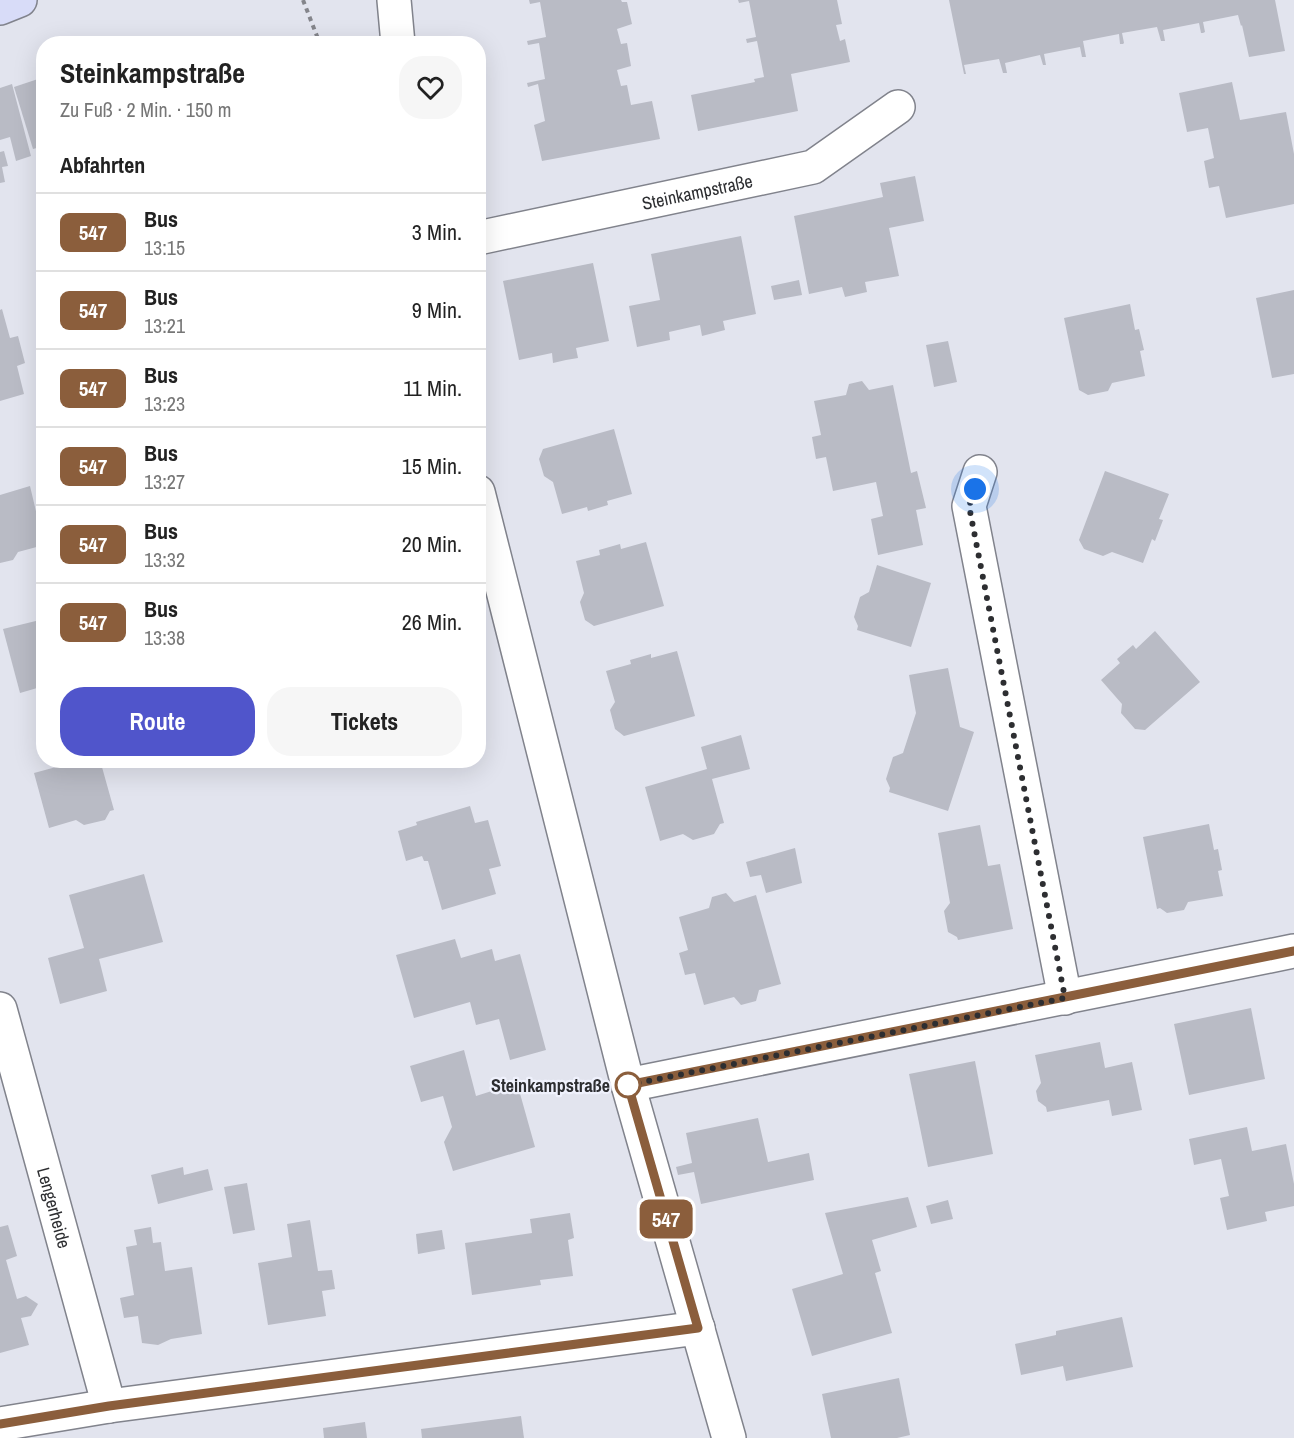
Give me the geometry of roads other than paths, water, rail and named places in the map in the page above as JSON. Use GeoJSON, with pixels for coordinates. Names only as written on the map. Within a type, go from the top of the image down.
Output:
{"type":"FeatureCollection","features":[{"type":"Feature","properties":{"kind":"main road"},"geometry":{"type":"LineString","coordinates":[[0,8],[20,0]]}},
{"type":"Feature","properties":{"kind":"street"},"geometry":{"type":"LineString","coordinates":[[394,0],[397,36]]}},
{"type":"Feature","properties":{"kind":"street","name":"Steinkampstraße"},"geometry":{"type":"LineString","coordinates":[[486,236],[813,167],[898,107]]}},
{"type":"Feature","properties":{"kind":"street"},"geometry":{"type":"LineString","coordinates":[[980,472],[969,506],[1065,998]]}},
{"type":"Feature","properties":{"kind":"street"},"geometry":{"type":"LineString","coordinates":[[486,524],[628,1085],[729,1438]]}},
{"type":"Feature","properties":{"kind":"street"},"geometry":{"type":"LineString","coordinates":[[628,1085],[1294,951]]}},
{"type":"Feature","properties":{"kind":"street","name":"Lengerheide"},"geometry":{"type":"LineString","coordinates":[[0,1009],[109,1406]]}},
{"type":"Feature","properties":{"kind":"street"},"geometry":{"type":"LineString","coordinates":[[0,1424],[109,1406],[698,1328]]}},
{"type":"Feature","properties":{"kind":"place","name":"Steinkampstraße"},"geometry":{"type":"Point","coordinates":[628,1085]}}]}
